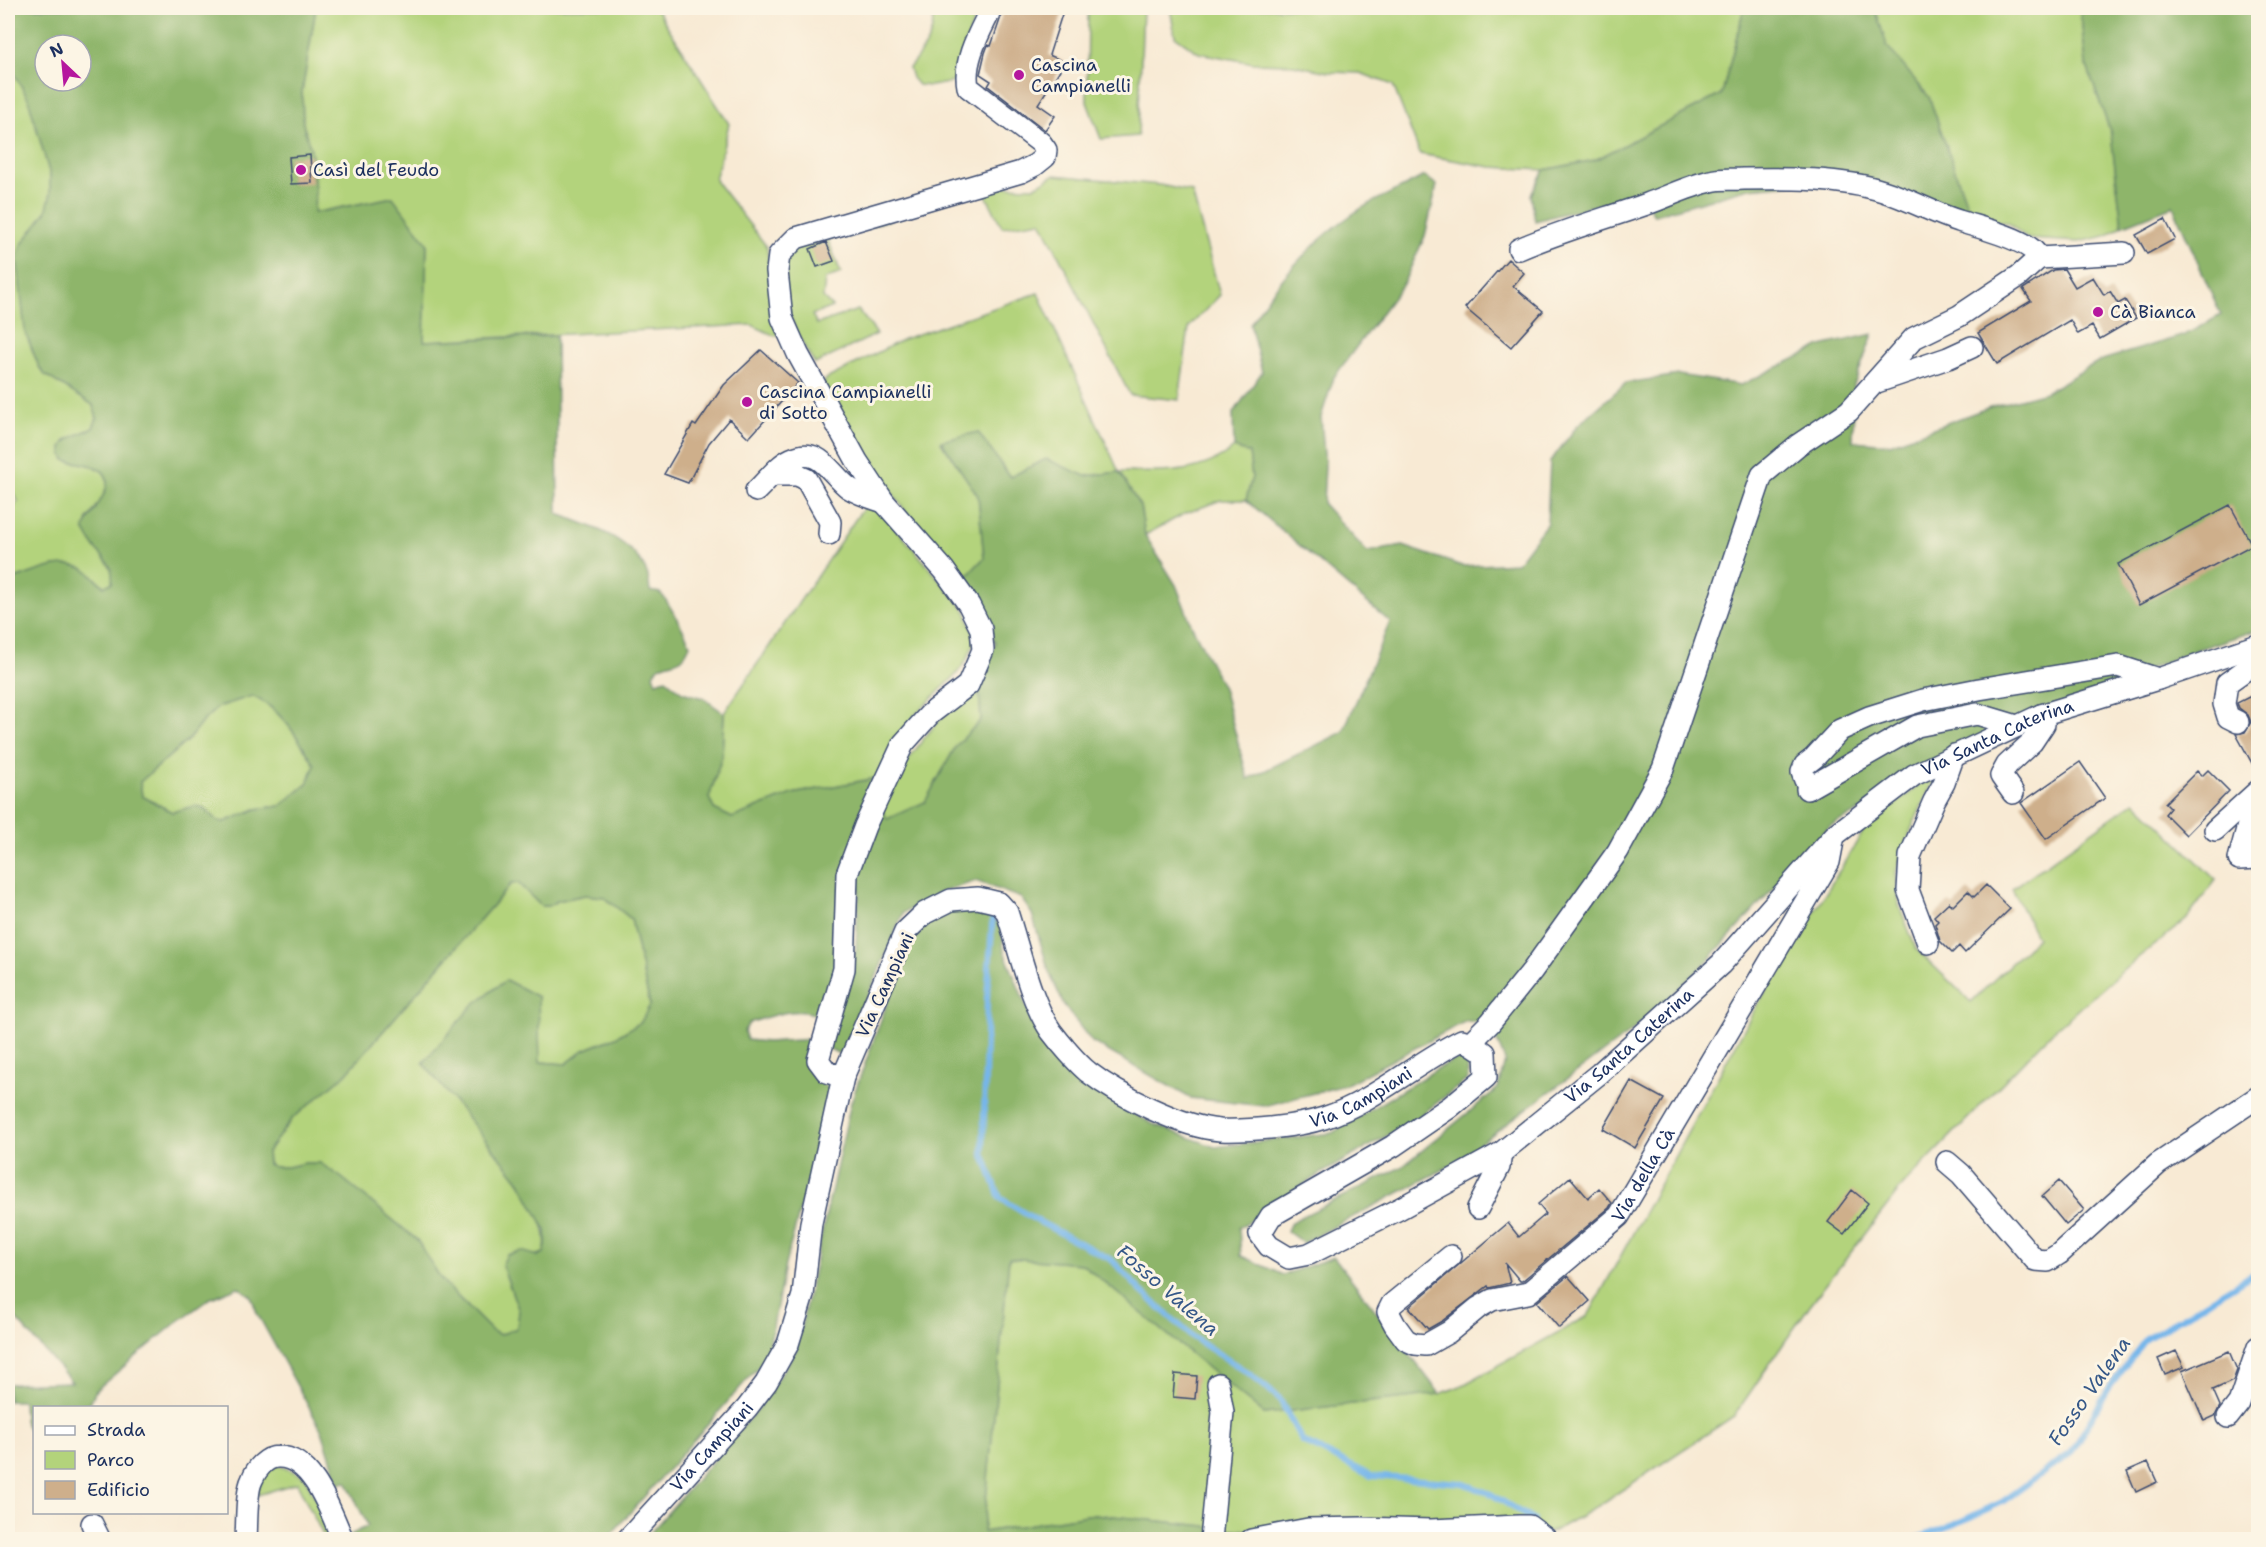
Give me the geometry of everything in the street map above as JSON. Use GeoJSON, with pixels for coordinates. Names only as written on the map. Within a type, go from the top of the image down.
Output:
{"type":"FeatureCollection","features":[{"type":"Feature","properties":{"kind":"street"},"geometry":{"type":"LineString","coordinates":[[843,1077],[827,1072],[818,1060],[844,969],[847,874],[865,826],[903,744],[930,714],[968,685],[983,650],[981,629],[969,605],[944,570],[884,502],[856,461],[798,354],[782,318],[777,271],[779,255],[796,238],[1021,172],[1045,157],[1046,150],[1041,143],[968,87],[966,79],[974,44],[989,13]]}},
{"type":"Feature","properties":{"kind":"street"},"geometry":{"type":"LineString","coordinates":[[1519,249],[1555,233],[1648,203],[1683,189],[1714,180],[1759,179],[1829,181],[1882,190],[1951,219],[2030,247],[2036,251],[2039,258]]}},
{"type":"Feature","properties":{"kind":"street"},"geometry":{"type":"LineString","coordinates":[[1470,1043],[1490,1023],[1532,971],[1618,851],[1663,769],[1762,475],[1798,445],[1849,411],[1914,338],[1959,316],[2019,276],[2039,258],[2124,253]]}},
{"type":"Feature","properties":{"kind":"street"},"geometry":{"type":"LineString","coordinates":[[1877,382],[1937,362],[1972,347]]}},
{"type":"Feature","properties":{"kind":"street"},"geometry":{"type":"LineString","coordinates":[[756,491],[789,459],[810,455],[821,459],[847,486],[864,496],[884,502]]}},
{"type":"Feature","properties":{"kind":"street"},"geometry":{"type":"LineString","coordinates":[[772,475],[797,475],[806,479],[830,522],[829,534]]}},
{"type":"Feature","properties":{"kind":"street","name":"Via Santa Caterina"},"geometry":{"type":"LineString","coordinates":[[1470,1043],[1485,1053],[1486,1077],[1450,1107],[1393,1146],[1271,1216],[1260,1234],[1269,1246],[1289,1258],[1309,1254],[1399,1209],[1501,1153],[1600,1073],[1721,964],[1835,835],[1914,775],[2042,715],[2259,645]]}},
{"type":"Feature","properties":{"kind":"street"},"geometry":{"type":"LineString","coordinates":[[2238,722],[2228,717],[2224,704],[2227,683],[2259,662]]}},
{"type":"Feature","properties":{"kind":"street"},"geometry":{"type":"LineString","coordinates":[[2017,726],[1977,714],[1917,726],[1811,787],[1802,772],[1804,765],[1840,730],[1869,717],[1923,700],[2118,666],[2158,679]]}},
{"type":"Feature","properties":{"kind":"street"},"geometry":{"type":"LineString","coordinates":[[2013,793],[2001,776],[2007,765],[2032,742],[2044,724],[2042,715]]}},
{"type":"Feature","properties":{"kind":"street"},"geometry":{"type":"LineString","coordinates":[[1928,943],[1908,890],[1910,856],[1944,783],[1954,755]]}},
{"type":"Feature","properties":{"kind":"street"},"geometry":{"type":"LineString","coordinates":[[2215,830],[2259,791]]}},
{"type":"Feature","properties":{"kind":"street"},"geometry":{"type":"LineString","coordinates":[[2249,859],[2248,825],[2259,806]]}},
{"type":"Feature","properties":{"kind":"street","name":"Via della Cà"},"geometry":{"type":"LineString","coordinates":[[1451,1256],[1392,1304],[1388,1312],[1406,1340],[1414,1344],[1426,1345],[1449,1332],[1471,1313],[1492,1300],[1528,1293],[1619,1216],[1829,862],[1835,835]]}},
{"type":"Feature","properties":{"kind":"street","name":"Via Campiani"},"geometry":{"type":"LineString","coordinates":[[627,1539],[747,1408],[766,1383],[788,1344],[803,1295],[811,1222],[843,1077],[905,932],[926,913],[951,900],[1002,897],[1034,995],[1051,1030],[1087,1071],[1134,1100],[1173,1119],[1219,1130],[1272,1127],[1323,1119],[1372,1097],[1452,1046],[1462,1041],[1470,1043]]}},
{"type":"Feature","properties":{"kind":"street"},"geometry":{"type":"LineString","coordinates":[[1947,1162],[2035,1260],[2048,1261],[2059,1254],[2158,1164],[2259,1097]]}},
{"type":"Feature","properties":{"kind":"street"},"geometry":{"type":"LineString","coordinates":[[1478,1208],[1499,1167],[1501,1153]]}},
{"type":"Feature","properties":{"kind":"street"},"geometry":{"type":"LineString","coordinates":[[2228,1417],[2239,1403],[2259,1347]]}},
{"type":"Feature","properties":{"kind":"street"},"geometry":{"type":"LineString","coordinates":[[1211,1539],[1223,1412],[1218,1384]]}},
{"type":"Feature","properties":{"kind":"street"},"geometry":{"type":"LineString","coordinates":[[246,1539],[250,1481],[266,1460],[276,1456],[288,1457],[302,1465],[313,1478],[343,1539]]}},
{"type":"Feature","properties":{"kind":"street"},"geometry":{"type":"LineString","coordinates":[[1251,1539],[1308,1529],[1431,1530],[1519,1526],[1529,1526],[1545,1538]]}},
{"type":"Feature","properties":{"kind":"green space"},"geometry":{"type":"Polygon","coordinates":[[[8,8],[316,8],[302,92],[303,124],[311,150],[315,191],[314,213],[393,197],[427,243],[424,341],[556,336],[558,514],[609,535],[631,551],[647,573],[650,591],[663,596],[681,626],[690,645],[686,652],[678,660],[659,667],[653,675],[656,682],[666,679],[682,692],[703,698],[724,713],[722,756],[709,798],[714,809],[732,818],[792,794],[877,778],[838,966],[820,1016],[802,1012],[784,1013],[749,1023],[744,1031],[747,1040],[767,1042],[812,1039],[808,1059],[821,1082],[832,1093],[785,1265],[767,1357],[607,1539],[352,1539],[350,1535],[368,1526],[346,1481],[339,1484],[322,1431],[257,1313],[251,1296],[238,1287],[209,1299],[176,1323],[96,1390],[88,1406],[33,1406],[33,1438],[24,1420],[23,1401],[8,1401],[8,1384],[72,1382],[8,1310],[8,581],[47,568],[67,565],[86,570],[104,586],[112,583],[108,562],[94,546],[84,529],[102,497],[107,480],[104,473],[97,468],[65,460],[62,453],[62,448],[69,439],[93,428],[97,418],[93,405],[45,375],[39,367],[25,331],[17,258],[22,244],[46,212],[50,197],[50,175],[28,98],[8,62],[8,8]],[[252,696],[218,707],[189,739],[140,782],[142,796],[172,812],[195,806],[204,808],[218,821],[225,822],[256,809],[280,806],[307,784],[315,765],[281,716],[252,696]],[[518,883],[511,884],[346,1074],[292,1119],[267,1152],[268,1164],[274,1167],[320,1163],[342,1178],[417,1240],[441,1279],[492,1331],[500,1335],[517,1328],[519,1311],[502,1265],[507,1255],[521,1251],[538,1256],[544,1253],[546,1231],[520,1182],[423,1063],[473,1005],[506,980],[538,997],[540,1062],[566,1064],[584,1050],[616,1037],[641,1022],[650,1005],[631,919],[604,897],[585,895],[541,906],[518,883]]]}},
{"type":"Feature","properties":{"kind":"green space"},"geometry":{"type":"Polygon","coordinates":[[[316,8],[656,8],[729,124],[715,180],[767,247],[773,305],[781,333],[775,336],[752,325],[424,341],[427,243],[392,197],[314,213],[315,191],[311,150],[303,124],[302,92],[316,8]]]}},
{"type":"Feature","properties":{"kind":"green space"},"geometry":{"type":"Polygon","coordinates":[[[929,8],[978,8],[953,82],[931,86],[918,85],[912,78],[909,68],[924,48],[931,32],[933,24],[929,8]]]}},
{"type":"Feature","properties":{"kind":"green space"},"geometry":{"type":"Polygon","coordinates":[[[1088,8],[1143,8],[1138,136],[1101,139],[1087,102],[1088,8]]]}},
{"type":"Feature","properties":{"kind":"green space"},"geometry":{"type":"Polygon","coordinates":[[[1170,8],[1744,8],[1722,94],[1595,160],[1544,170],[1491,167],[1420,154],[1393,85],[1360,73],[1329,72],[1288,64],[1254,63],[1199,53],[1175,36],[1170,8]]]}},
{"type":"Feature","properties":{"kind":"green space"},"geometry":{"type":"Polygon","coordinates":[[[1744,8],[1875,8],[1887,46],[1929,97],[1971,216],[1848,178],[1749,188],[1654,215],[1642,193],[1535,221],[1531,195],[1544,170],[1595,160],[1722,94],[1744,8]]]}},
{"type":"Feature","properties":{"kind":"green space"},"geometry":{"type":"Polygon","coordinates":[[[1875,8],[2080,8],[2086,63],[2111,133],[2122,226],[2106,236],[2079,242],[2028,239],[2008,223],[1971,216],[1929,97],[1886,46],[1875,8]]]}},
{"type":"Feature","properties":{"kind":"green space"},"geometry":{"type":"Polygon","coordinates":[[[2080,8],[2258,8],[2258,630],[2192,651],[2109,685],[1830,826],[1702,967],[1632,1031],[1448,1167],[1303,1243],[1287,1231],[1291,1222],[1402,1167],[1498,1088],[1505,1061],[1490,1023],[1466,1021],[1345,1085],[1264,1106],[1190,1098],[1092,1042],[1065,1007],[1049,972],[1032,914],[1021,898],[976,881],[939,893],[903,913],[843,1056],[828,1048],[856,949],[860,868],[881,808],[887,819],[925,802],[956,746],[981,720],[979,688],[995,643],[963,580],[984,558],[978,496],[941,441],[978,432],[1010,477],[1046,459],[1085,476],[1119,472],[1140,506],[1145,535],[1176,585],[1192,626],[1223,688],[1248,779],[1343,732],[1390,622],[1246,500],[1252,477],[1249,453],[1234,448],[1233,414],[1262,372],[1250,324],[1296,263],[1324,236],[1362,208],[1424,176],[1437,185],[1425,236],[1403,284],[1334,377],[1321,417],[1325,466],[1323,504],[1367,552],[1403,546],[1462,566],[1517,563],[1547,523],[1550,462],[1577,426],[1626,383],[1679,375],[1741,385],[1821,346],[1873,334],[1854,385],[1853,441],[1890,444],[1990,407],[2046,392],[2099,361],[2185,335],[2221,315],[2173,206],[2122,226],[2111,134],[2086,63],[2080,8]]]}},
{"type":"Feature","properties":{"kind":"green space"},"geometry":{"type":"Polygon","coordinates":[[[8,62],[28,98],[50,175],[51,197],[46,212],[22,244],[25,331],[39,367],[45,375],[93,404],[97,418],[93,428],[66,440],[65,460],[98,468],[107,480],[104,494],[87,521],[95,547],[113,570],[113,583],[104,586],[87,571],[54,566],[8,581],[8,516],[18,501],[8,484],[8,62]]]}},
{"type":"Feature","properties":{"kind":"green space"},"geometry":{"type":"Polygon","coordinates":[[[1054,175],[1160,185],[1192,192],[1220,295],[1189,327],[1179,400],[1130,395],[1041,221],[1002,227],[983,189],[993,186],[1034,187],[1054,175]]]}},
{"type":"Feature","properties":{"kind":"green space"},"geometry":{"type":"Polygon","coordinates":[[[983,189],[828,240],[841,273],[825,279],[823,298],[832,307],[812,315],[817,324],[858,310],[877,334],[815,364],[795,329],[785,303],[781,276],[782,263],[789,252],[800,243],[983,189]]]}},
{"type":"Feature","properties":{"kind":"green space"},"geometry":{"type":"Polygon","coordinates":[[[1038,293],[1119,472],[1085,476],[1046,459],[1010,477],[978,432],[941,442],[978,495],[984,558],[963,580],[905,511],[854,436],[823,385],[826,379],[904,339],[1038,293]]]}},
{"type":"Feature","properties":{"kind":"green space"},"geometry":{"type":"Polygon","coordinates":[[[1234,448],[1249,453],[1252,477],[1246,500],[1221,500],[1184,514],[1145,535],[1140,506],[1119,472],[1165,472],[1194,468],[1222,457],[1234,448]]]}},
{"type":"Feature","properties":{"kind":"green space"},"geometry":{"type":"Polygon","coordinates":[[[872,500],[966,611],[976,640],[965,663],[954,677],[916,714],[877,778],[792,794],[732,818],[714,809],[709,798],[722,756],[724,713],[859,514],[872,500]]]}},
{"type":"Feature","properties":{"kind":"green space"},"geometry":{"type":"Polygon","coordinates":[[[979,688],[981,720],[956,746],[925,802],[887,820],[881,808],[910,757],[948,712],[979,688]]]}},
{"type":"Feature","properties":{"kind":"green space"},"geometry":{"type":"Polygon","coordinates":[[[252,696],[281,716],[309,755],[315,765],[307,784],[280,806],[256,809],[225,822],[218,821],[204,808],[195,806],[172,812],[142,796],[140,782],[189,739],[218,707],[252,696]]]}},
{"type":"Feature","properties":{"kind":"green space"},"geometry":{"type":"Polygon","coordinates":[[[1938,771],[1912,827],[1896,872],[1899,905],[1916,949],[1971,1002],[2037,938],[2012,889],[2135,801],[2216,880],[2186,920],[2054,1030],[1903,1185],[1810,1305],[1734,1416],[1595,1508],[1554,1531],[1533,1537],[1307,1537],[1094,1514],[983,1532],[1009,1258],[1082,1264],[1264,1414],[1440,1394],[1463,1385],[1588,1316],[1756,1007],[1866,827],[1938,771]]]}},
{"type":"Feature","properties":{"kind":"green space"},"geometry":{"type":"Polygon","coordinates":[[[518,883],[541,906],[585,895],[604,897],[631,919],[650,1005],[641,1022],[616,1037],[584,1050],[566,1064],[539,1062],[538,997],[504,1160],[540,1217],[546,1242],[544,1253],[502,1265],[519,1311],[517,1328],[500,1335],[492,1331],[441,1279],[417,1240],[342,1178],[319,1163],[274,1167],[268,1163],[267,1152],[292,1119],[346,1074],[511,884],[518,883]]]}},
{"type":"Feature","properties":{"kind":"green space"},"geometry":{"type":"Polygon","coordinates":[[[975,905],[1001,925],[1004,951],[1027,1008],[1044,1039],[1065,1067],[1106,1098],[1153,1124],[1215,1147],[1332,1133],[1437,1069],[1467,1054],[1468,1079],[1413,1121],[1315,1177],[1239,1228],[1241,1256],[1283,1275],[1334,1257],[1440,1394],[1264,1414],[1082,1264],[1009,1258],[983,1532],[1094,1514],[1307,1537],[1500,1533],[1555,1539],[644,1540],[757,1410],[796,1350],[851,1102],[908,946],[934,916],[975,905]]]}},
{"type":"Feature","properties":{"kind":"green space"},"geometry":{"type":"Polygon","coordinates":[[[278,1465],[304,1476],[337,1539],[325,1539],[297,1483],[258,1495],[263,1477],[278,1465]]]}},
{"type":"Feature","properties":{"kind":"building","name":"Cascina Campianelli"},"geometry":{"type":"Polygon","coordinates":[[[1004,8],[1064,8],[1049,55],[1065,62],[1038,104],[1055,116],[1045,130],[988,86],[991,81],[980,74],[985,53],[988,45],[991,46],[1004,8]]]}},
{"type":"Feature","properties":{"kind":"building","name":"Casì del Feudo"},"geometry":{"type":"Polygon","coordinates":[[[310,155],[312,183],[291,184],[289,157],[310,155]]]}},
{"type":"Feature","properties":{"kind":"building"},"geometry":{"type":"Polygon","coordinates":[[[2165,219],[2175,239],[2147,254],[2136,235],[2165,219]]]}},
{"type":"Feature","properties":{"kind":"building"},"geometry":{"type":"Polygon","coordinates":[[[826,242],[834,261],[817,267],[810,249],[826,242]]]}},
{"type":"Feature","properties":{"kind":"building"},"geometry":{"type":"Polygon","coordinates":[[[1508,259],[1524,273],[1513,286],[1543,311],[1511,347],[1465,308],[1508,259]]]}},
{"type":"Feature","properties":{"kind":"building","name":"Cà Bianca"},"geometry":{"type":"Polygon","coordinates":[[[2064,269],[2075,287],[2093,277],[2104,295],[2110,291],[2118,304],[2125,300],[2136,318],[2100,339],[2092,326],[2078,334],[2070,320],[1997,364],[1978,333],[2031,301],[2023,289],[2053,270],[2064,269]]]}},
{"type":"Feature","properties":{"kind":"building","name":"Cascina Campianelli di Sotto"},"geometry":{"type":"Polygon","coordinates":[[[761,350],[798,383],[749,438],[729,419],[709,443],[688,483],[664,474],[693,424],[696,426],[724,385],[761,350]]]}},
{"type":"Feature","properties":{"kind":"building"},"geometry":{"type":"Polygon","coordinates":[[[2230,505],[2252,545],[2139,605],[2118,564],[2230,505]]]}},
{"type":"Feature","properties":{"kind":"building"},"geometry":{"type":"Polygon","coordinates":[[[2259,692],[2259,776],[2236,734],[2245,732],[2251,722],[2237,703],[2259,692]]]}},
{"type":"Feature","properties":{"kind":"building"},"geometry":{"type":"Polygon","coordinates":[[[2080,762],[2105,798],[2046,839],[2021,803],[2080,762]]]}},
{"type":"Feature","properties":{"kind":"building"},"geometry":{"type":"Polygon","coordinates":[[[2208,770],[2229,791],[2186,835],[2165,814],[2170,808],[2165,803],[2197,771],[2202,776],[2208,770]]]}},
{"type":"Feature","properties":{"kind":"building"},"geometry":{"type":"Polygon","coordinates":[[[1986,885],[2010,909],[1965,953],[1959,946],[1952,953],[1940,941],[1935,924],[1938,921],[1934,916],[1949,902],[1953,906],[1968,891],[1974,897],[1986,885]]]}},
{"type":"Feature","properties":{"kind":"building"},"geometry":{"type":"Polygon","coordinates":[[[1631,1081],[1664,1099],[1635,1148],[1603,1129],[1631,1081]]]}},
{"type":"Feature","properties":{"kind":"building"},"geometry":{"type":"Polygon","coordinates":[[[1570,1177],[1588,1198],[1599,1188],[1612,1203],[1609,1208],[1522,1281],[1505,1263],[1510,1283],[1489,1288],[1488,1286],[1428,1329],[1409,1307],[1508,1223],[1519,1237],[1546,1214],[1538,1204],[1570,1177]]]}},
{"type":"Feature","properties":{"kind":"building"},"geometry":{"type":"Polygon","coordinates":[[[2059,1181],[2084,1210],[2066,1225],[2042,1196],[2059,1181]]]}},
{"type":"Feature","properties":{"kind":"building"},"geometry":{"type":"Polygon","coordinates":[[[1852,1190],[1868,1203],[1844,1234],[1828,1222],[1852,1190]]]}},
{"type":"Feature","properties":{"kind":"building"},"geometry":{"type":"Polygon","coordinates":[[[1568,1276],[1590,1301],[1559,1328],[1537,1302],[1568,1276]]]}},
{"type":"Feature","properties":{"kind":"building"},"geometry":{"type":"Polygon","coordinates":[[[2176,1351],[2184,1367],[2165,1375],[2158,1359],[2176,1351]]]}},
{"type":"Feature","properties":{"kind":"building"},"geometry":{"type":"Polygon","coordinates":[[[2229,1351],[2237,1370],[2233,1381],[2213,1390],[2220,1406],[2215,1416],[2204,1421],[2182,1371],[2229,1351]]]}},
{"type":"Feature","properties":{"kind":"building"},"geometry":{"type":"Polygon","coordinates":[[[1175,1374],[1197,1376],[1195,1399],[1173,1397],[1175,1374]]]}},
{"type":"Feature","properties":{"kind":"building"},"geometry":{"type":"Polygon","coordinates":[[[2148,1462],[2157,1482],[2136,1492],[2127,1471],[2148,1462]]]}},
{"type":"Feature","properties":{"kind":"waterway","name":"Fosso Valena"},"geometry":{"type":"LineString","coordinates":[[993,912],[987,999],[983,1153],[1000,1198],[1034,1219],[1112,1260],[1141,1291],[1194,1338],[1247,1372],[1279,1398],[1302,1441],[1371,1476],[1462,1483],[1491,1494],[1533,1520]]}},
{"type":"Feature","properties":{"kind":"waterway","name":"Fosso Valena"},"geometry":{"type":"LineString","coordinates":[[1912,1540],[1953,1525],[2002,1502],[2071,1453],[2109,1388],[2146,1339],[2258,1271]]}},
{"type":"Feature","properties":{"kind":"place","name":"Cascina Campianelli"},"geometry":{"type":"Point","coordinates":[1019,75]}},
{"type":"Feature","properties":{"kind":"place","name":"Casì del Feudo"},"geometry":{"type":"Point","coordinates":[301,170]}},
{"type":"Feature","properties":{"kind":"place","name":"Cà Bianca"},"geometry":{"type":"Point","coordinates":[2098,312]}},
{"type":"Feature","properties":{"kind":"place","name":"Cascina Campianelli di Sotto"},"geometry":{"type":"Point","coordinates":[747,402]}}]}
